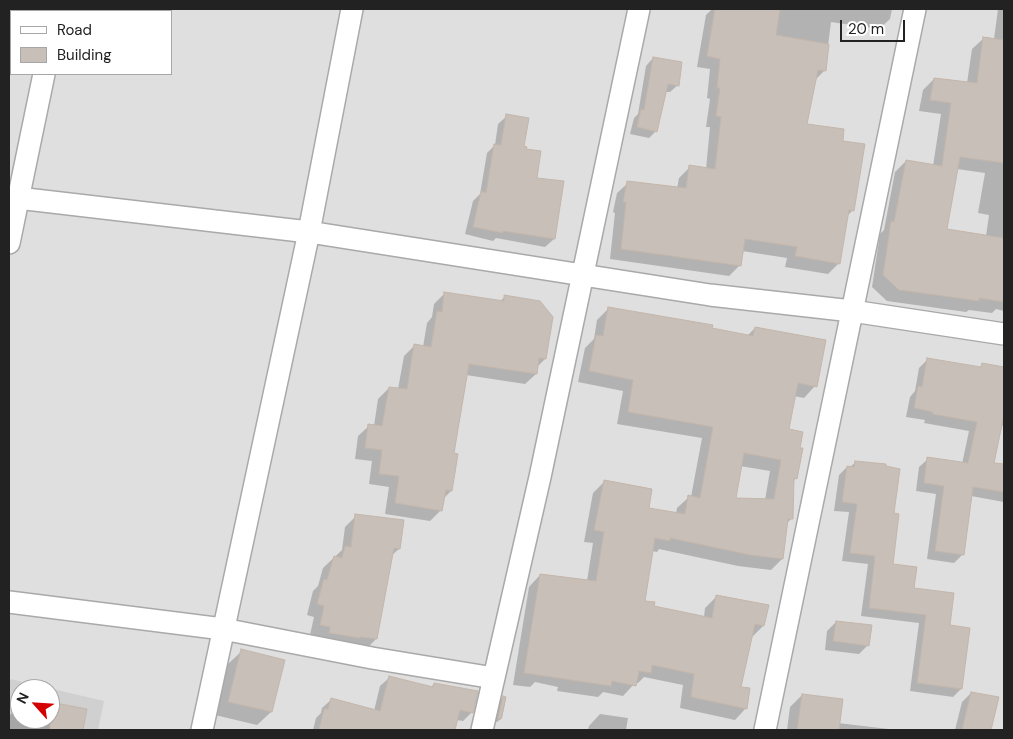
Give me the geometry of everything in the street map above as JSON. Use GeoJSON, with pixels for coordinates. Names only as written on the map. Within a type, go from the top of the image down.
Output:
{"type":"FeatureCollection","features":[{"type":"Feature","properties":{"kind":"street"},"geometry":{"type":"LineString","coordinates":[[202,730],[309,232],[352,9]]}},
{"type":"Feature","properties":{"kind":"street"},"geometry":{"type":"LineString","coordinates":[[482,730],[584,274],[639,9]]}},
{"type":"Feature","properties":{"kind":"street"},"geometry":{"type":"LineString","coordinates":[[765,730],[915,9]]}},
{"type":"Feature","properties":{"kind":"street"},"geometry":{"type":"LineString","coordinates":[[9,243],[13,198],[44,75]]}},
{"type":"Feature","properties":{"kind":"street"},"geometry":{"type":"LineString","coordinates":[[13,198],[309,232],[710,295],[852,311],[1004,334]]}},
{"type":"Feature","properties":{"kind":"street"},"geometry":{"type":"LineString","coordinates":[[9,602],[223,629],[372,658],[494,678]]}},
{"type":"Feature","properties":{"kind":"shaded area"},"geometry":{"type":"Polygon","coordinates":[[[9,9],[1004,9],[1004,730],[9,730],[9,9]]]}},
{"type":"Feature","properties":{"kind":"shaded area"},"geometry":{"type":"Polygon","coordinates":[[[10,679],[10,729],[60,729],[60,691],[104,701],[98,730],[9,730],[10,679]]]}},
{"type":"Feature","properties":{"kind":"building"},"geometry":{"type":"Polygon","coordinates":[[[715,9],[780,9],[776,35],[829,44],[826,71],[818,70],[807,124],[844,129],[843,141],[865,144],[854,211],[849,210],[840,264],[795,256],[797,247],[745,239],[741,266],[621,249],[626,202],[623,202],[627,181],[686,188],[689,165],[715,169],[721,117],[716,116],[720,88],[717,88],[720,59],[707,56],[715,9]]]}},
{"type":"Feature","properties":{"kind":"building"},"geometry":{"type":"Polygon","coordinates":[[[983,37],[1004,40],[1004,163],[960,157],[947,229],[1004,238],[1004,302],[979,298],[979,301],[899,290],[883,275],[891,221],[894,222],[906,160],[942,166],[951,103],[930,100],[934,78],[977,83],[983,37]]]}},
{"type":"Feature","properties":{"kind":"building"},"geometry":{"type":"Polygon","coordinates":[[[653,57],[682,62],[679,86],[668,84],[657,132],[637,127],[641,109],[644,110],[653,57]]]}},
{"type":"Feature","properties":{"kind":"building"},"geometry":{"type":"Polygon","coordinates":[[[506,114],[529,118],[524,146],[527,147],[526,149],[541,151],[537,178],[564,181],[555,239],[503,231],[503,233],[473,227],[481,191],[486,193],[494,144],[501,145],[506,114]]]}},
{"type":"Feature","properties":{"kind":"building"},"geometry":{"type":"Polygon","coordinates":[[[444,292],[504,301],[504,295],[540,301],[553,317],[546,359],[539,358],[537,374],[469,364],[454,453],[458,454],[452,491],[446,490],[442,511],[395,503],[399,476],[379,474],[382,450],[365,448],[368,424],[382,426],[389,387],[407,389],[414,344],[431,347],[437,311],[442,312],[444,292]]]}},
{"type":"Feature","properties":{"kind":"building"},"geometry":{"type":"Polygon","coordinates":[[[608,307],[713,325],[712,328],[753,336],[755,327],[826,340],[817,387],[798,383],[789,429],[803,432],[800,448],[803,448],[797,479],[794,478],[793,519],[788,519],[783,559],[750,555],[670,538],[670,541],[655,538],[645,601],[655,602],[654,606],[712,618],[716,595],[769,605],[764,626],[755,624],[741,687],[750,688],[747,709],[691,697],[694,674],[652,665],[651,673],[639,671],[636,686],[612,681],[611,686],[524,673],[540,574],[596,581],[604,532],[594,530],[604,480],[652,489],[649,508],[685,514],[688,495],[700,498],[713,427],[628,412],[633,380],[589,371],[596,335],[603,336],[608,307]],[[744,453],[736,498],[774,499],[781,460],[744,453]]]}},
{"type":"Feature","properties":{"kind":"building"},"geometry":{"type":"Polygon","coordinates":[[[927,358],[981,367],[982,363],[1004,367],[1004,415],[994,463],[1004,464],[1004,492],[973,487],[964,555],[935,551],[944,486],[924,483],[927,457],[968,463],[977,422],[932,414],[933,412],[914,408],[918,386],[922,387],[927,358]]]}},
{"type":"Feature","properties":{"kind":"building"},"geometry":{"type":"Polygon","coordinates":[[[855,461],[886,464],[886,466],[900,469],[894,513],[899,514],[893,564],[917,567],[914,588],[954,593],[950,625],[970,628],[962,689],[917,683],[926,615],[869,608],[875,556],[850,553],[857,504],[842,502],[847,466],[854,467],[855,461]]]}},
{"type":"Feature","properties":{"kind":"building"},"geometry":{"type":"Polygon","coordinates":[[[355,514],[404,520],[400,549],[394,548],[377,639],[329,633],[330,627],[320,625],[324,606],[317,604],[324,579],[327,580],[334,556],[342,558],[345,546],[351,547],[355,514]]]}},
{"type":"Feature","properties":{"kind":"building"},"geometry":{"type":"Polygon","coordinates":[[[836,621],[872,625],[869,646],[833,641],[836,621]]]}},
{"type":"Feature","properties":{"kind":"building"},"geometry":{"type":"Polygon","coordinates":[[[241,649],[285,660],[272,712],[228,702],[241,649]]]}},
{"type":"Feature","properties":{"kind":"building"},"geometry":{"type":"Polygon","coordinates":[[[389,676],[433,687],[434,683],[478,691],[473,713],[460,710],[455,730],[319,730],[324,709],[328,709],[331,698],[380,711],[389,676]]]}},
{"type":"Feature","properties":{"kind":"building"},"geometry":{"type":"Polygon","coordinates":[[[971,692],[999,697],[991,730],[962,730],[971,692]]]}},
{"type":"Feature","properties":{"kind":"building"},"geometry":{"type":"Polygon","coordinates":[[[802,694],[843,699],[839,730],[797,730],[802,694]]]}},
{"type":"Feature","properties":{"kind":"building"},"geometry":{"type":"Polygon","coordinates":[[[503,696],[506,697],[501,719],[498,718],[503,696]]]}},
{"type":"Feature","properties":{"kind":"building"},"geometry":{"type":"Polygon","coordinates":[[[60,704],[87,709],[83,730],[50,730],[60,729],[60,704]]]}}]}
